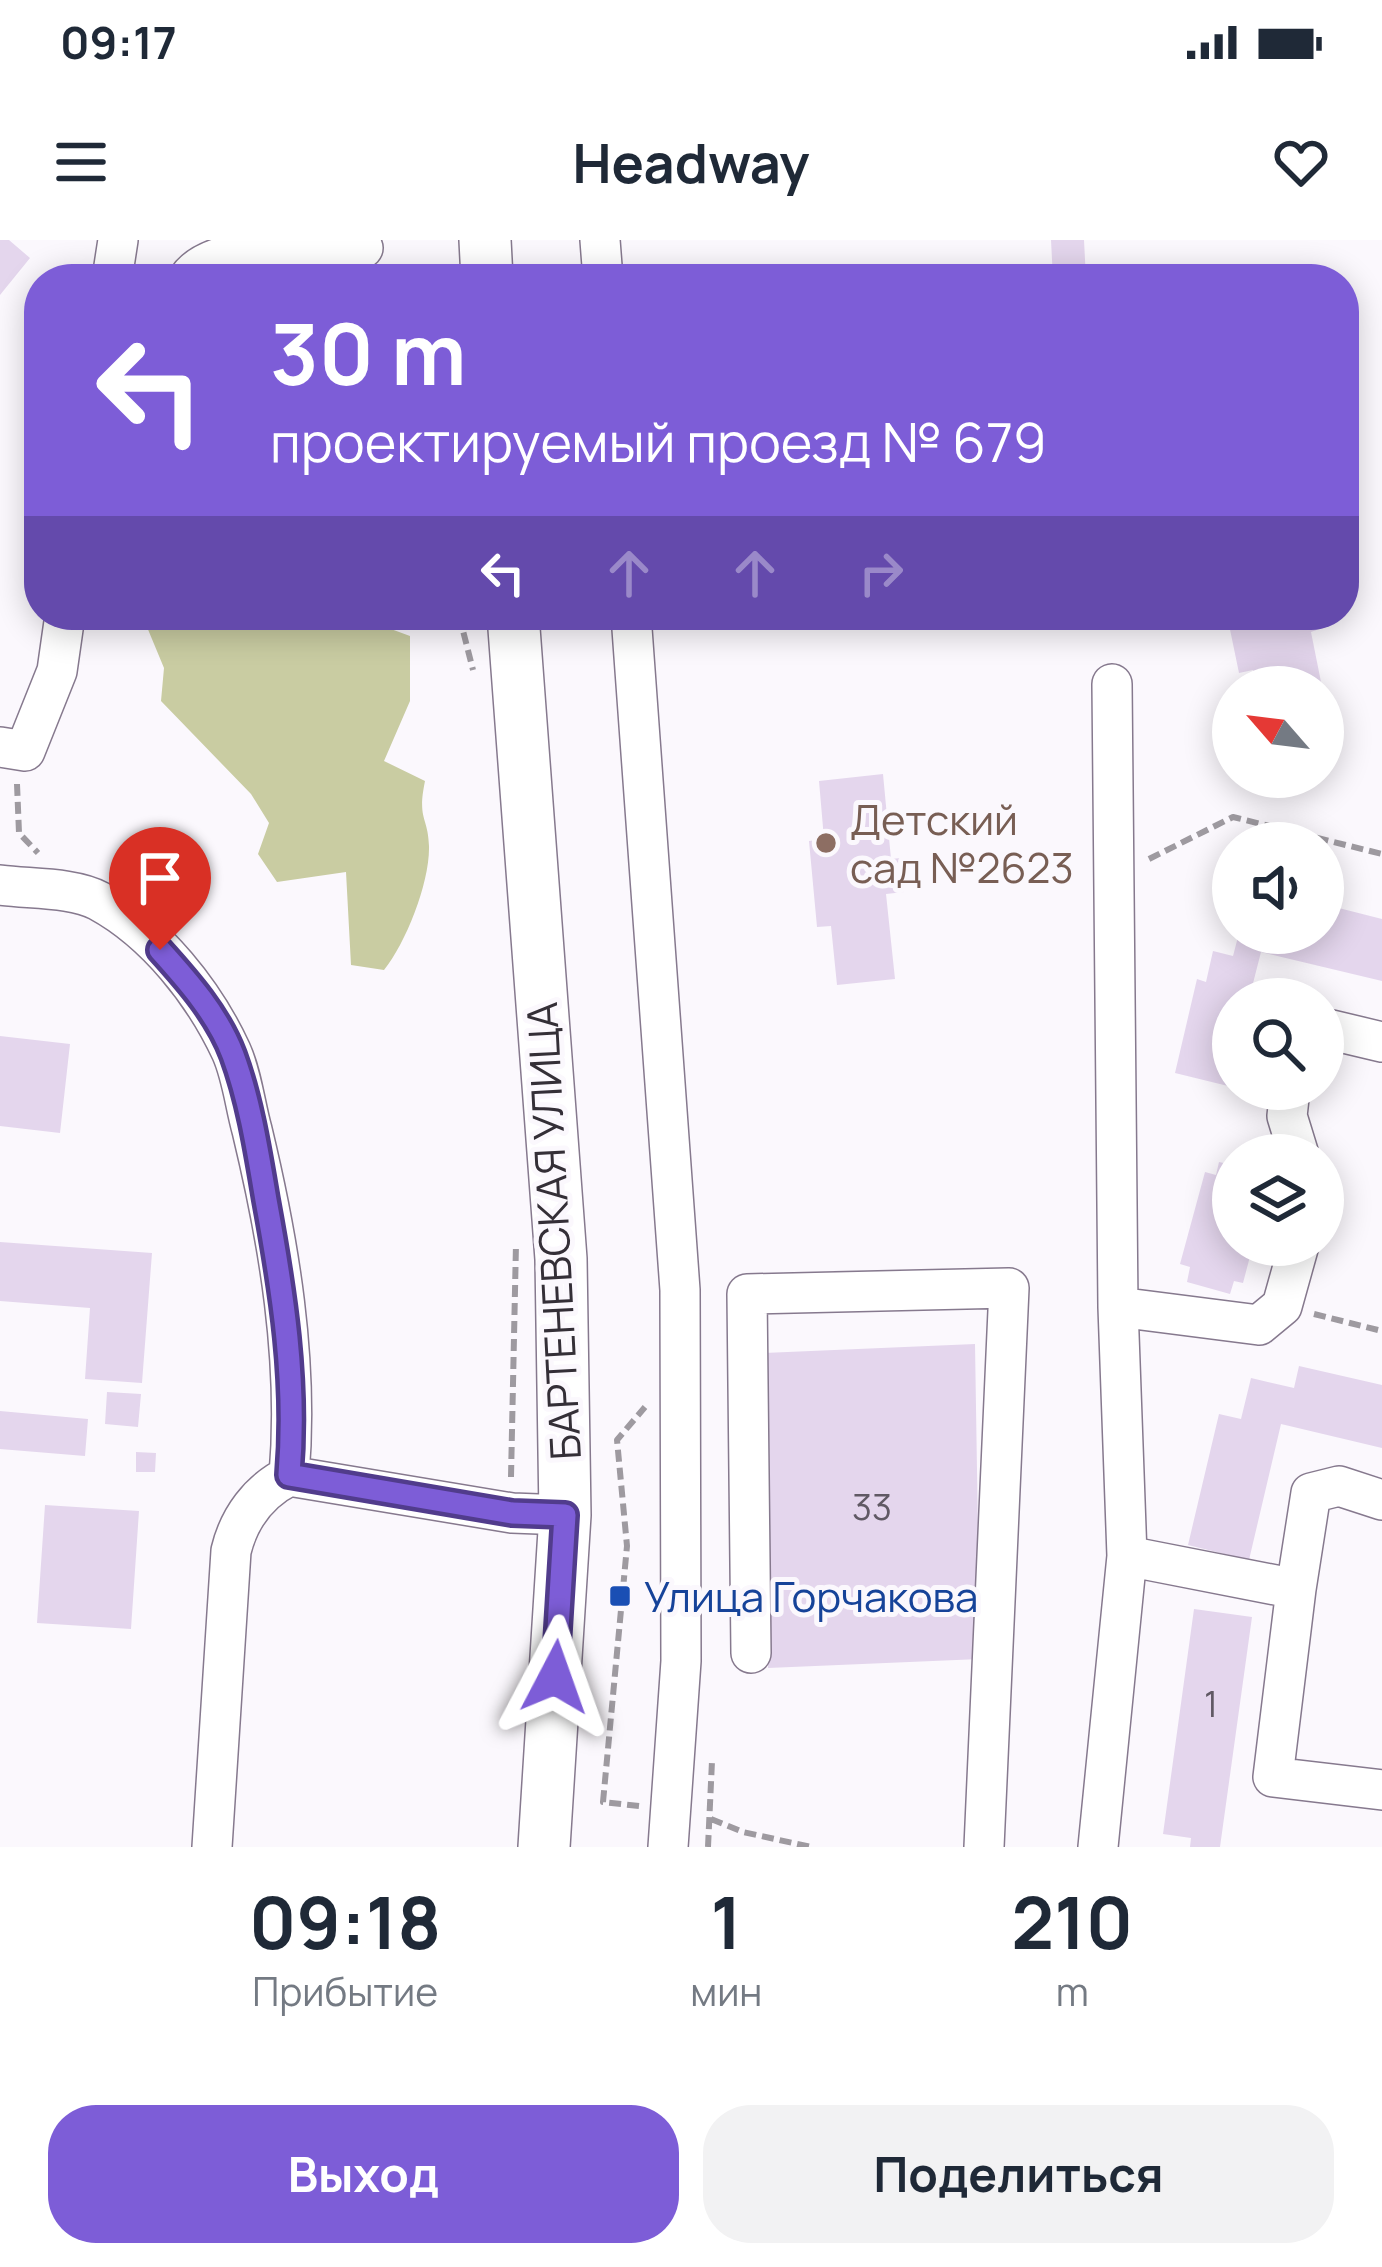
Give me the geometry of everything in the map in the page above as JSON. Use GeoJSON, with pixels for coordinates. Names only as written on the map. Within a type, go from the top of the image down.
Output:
{"type":"FeatureCollection","features":[{"type":"Feature","properties":{"kind":"main road","name":"БАРТЕНЕВСКАЯ УЛИЦА"},"geometry":{"type":"LineString","coordinates":[[514,630],[561,1259],[565,1515],[544,1847]]}},
{"type":"Feature","properties":{"kind":"street"},"geometry":{"type":"LineString","coordinates":[[199,264],[223,253],[366,256]]}},
{"type":"Feature","properties":{"kind":"street"},"geometry":{"type":"LineString","coordinates":[[12,749],[57,671],[63,630]]}},
{"type":"Feature","properties":{"kind":"street"},"geometry":{"type":"LineString","coordinates":[[632,630],[668,1070],[680,1290],[681,1661],[668,1847]]}},
{"type":"Feature","properties":{"kind":"street"},"geometry":{"type":"LineString","coordinates":[[1098,1847],[1127,1556],[1118,1307],[1112,684]]}},
{"type":"Feature","properties":{"kind":"street"},"geometry":{"type":"LineString","coordinates":[[0,885],[97,899],[160,950],[200,994],[233,1054],[259,1159],[287,1317],[293,1430],[289,1475]]}},
{"type":"Feature","properties":{"kind":"street"},"geometry":{"type":"LineString","coordinates":[[1344,1033],[1382,1042]]}},
{"type":"Feature","properties":{"kind":"street"},"geometry":{"type":"LineString","coordinates":[[1118,1307],[1259,1325],[1282,1306],[1293,1266]]}},
{"type":"Feature","properties":{"kind":"street"},"geometry":{"type":"LineString","coordinates":[[680,1290],[747,1294],[1009,1288],[984,1847]]}},
{"type":"Feature","properties":{"kind":"street"},"geometry":{"type":"LineString","coordinates":[[747,1294],[751,1653]]}},
{"type":"Feature","properties":{"kind":"street"},"geometry":{"type":"LineString","coordinates":[[212,1847],[231,1551],[235,1533],[266,1488],[289,1475],[512,1513],[565,1515]]}},
{"type":"Feature","properties":{"kind":"street"},"geometry":{"type":"LineString","coordinates":[[1382,1500],[1340,1486],[1311,1493],[1273,1777],[1382,1790]]}},
{"type":"Feature","properties":{"kind":"street"},"geometry":{"type":"LineString","coordinates":[[1127,1556],[1296,1589]]}},
{"type":"Feature","properties":{"kind":"path"},"geometry":{"type":"LineString","coordinates":[[463,630],[477,684]]}},
{"type":"Feature","properties":{"kind":"path"},"geometry":{"type":"LineString","coordinates":[[12,749],[19,832],[44,858]]}},
{"type":"Feature","properties":{"kind":"path"},"geometry":{"type":"LineString","coordinates":[[1114,877],[1233,818],[1382,854]]}},
{"type":"Feature","properties":{"kind":"path"},"geometry":{"type":"LineString","coordinates":[[512,1513],[516,1235]]}},
{"type":"Feature","properties":{"kind":"path"},"geometry":{"type":"LineString","coordinates":[[1282,1306],[1382,1330]]}},
{"type":"Feature","properties":{"kind":"green space"},"geometry":{"type":"Polygon","coordinates":[[[148,630],[394,630],[410,636],[410,701],[384,761],[425,781],[422,811],[428,861],[415,911],[384,970],[351,965],[346,872],[277,882],[258,854],[269,823],[251,794],[161,701],[164,668],[148,630]]]}},
{"type":"Feature","properties":{"kind":"building"},"geometry":{"type":"Polygon","coordinates":[[[0,240],[9,240],[30,258],[0,295],[0,240]]]}},
{"type":"Feature","properties":{"kind":"building"},"geometry":{"type":"Polygon","coordinates":[[[1051,240],[1084,240],[1085,264],[1052,264],[1051,240]]]}},
{"type":"Feature","properties":{"kind":"building"},"geometry":{"type":"Polygon","coordinates":[[[1230,630],[1316,630],[1311,632],[1318,666],[1238,666],[1230,630]]]}},
{"type":"Feature","properties":{"kind":"building"},"geometry":{"type":"Polygon","coordinates":[[[883,774],[891,859],[901,858],[904,892],[886,894],[895,979],[837,985],[831,926],[817,927],[809,841],[824,839],[819,781],[883,774]]]}},
{"type":"Feature","properties":{"kind":"building"},"geometry":{"type":"Polygon","coordinates":[[[1344,909],[1382,919],[1382,981],[1269,954],[1344,954],[1344,909]]]}},
{"type":"Feature","properties":{"kind":"building"},"geometry":{"type":"Polygon","coordinates":[[[1212,954],[1260,954],[1254,978],[1212,978],[1212,1082],[1175,1073],[1197,979],[1206,982],[1212,954]]]}},
{"type":"Feature","properties":{"kind":"building"},"geometry":{"type":"Polygon","coordinates":[[[0,1036],[70,1044],[60,1133],[0,1126],[0,1036]]]}},
{"type":"Feature","properties":{"kind":"building"},"geometry":{"type":"Polygon","coordinates":[[[1205,1172],[1212,1174],[1212,1266],[1247,1266],[1243,1283],[1234,1281],[1230,1294],[1187,1282],[1190,1267],[1180,1264],[1205,1172]]]}},
{"type":"Feature","properties":{"kind":"building"},"geometry":{"type":"Polygon","coordinates":[[[0,1242],[152,1253],[142,1383],[85,1379],[90,1308],[0,1301],[0,1242]]]}},
{"type":"Feature","properties":{"kind":"building"},"geometry":{"type":"Polygon","coordinates":[[[975,1344],[980,1659],[768,1668],[764,1353],[975,1344]]]}},
{"type":"Feature","properties":{"kind":"building"},"geometry":{"type":"Polygon","coordinates":[[[1299,1366],[1382,1385],[1382,1448],[1281,1424],[1249,1560],[1188,1545],[1219,1414],[1241,1419],[1251,1378],[1294,1388],[1299,1366]]]}},
{"type":"Feature","properties":{"kind":"building"},"geometry":{"type":"Polygon","coordinates":[[[107,1392],[141,1394],[138,1427],[105,1424],[107,1392]]]}},
{"type":"Feature","properties":{"kind":"building"},"geometry":{"type":"Polygon","coordinates":[[[0,1411],[88,1419],[85,1456],[0,1449],[0,1411]]]}},
{"type":"Feature","properties":{"kind":"building"},"geometry":{"type":"Polygon","coordinates":[[[136,1452],[156,1453],[155,1472],[136,1472],[136,1452]]]}},
{"type":"Feature","properties":{"kind":"building"},"geometry":{"type":"Polygon","coordinates":[[[45,1505],[139,1511],[131,1629],[37,1623],[45,1505]]]}},
{"type":"Feature","properties":{"kind":"building"},"geometry":{"type":"Polygon","coordinates":[[[1194,1609],[1252,1617],[1220,1847],[1190,1847],[1191,1838],[1163,1834],[1194,1609]]]}},
{"type":"Feature","properties":{"kind":"place","name":"Детский сад №2623"},"geometry":{"type":"Point","coordinates":[826,843]}},
{"type":"Feature","properties":{"kind":"place","name":"Улица Горчакова"},"geometry":{"type":"Point","coordinates":[620,1596]}},
{"type":"Feature","properties":{"kind":"route"},"geometry":{"type":"LineString","coordinates":[[160,950],[200,994],[233,1054],[259,1159],[287,1317],[293,1430],[289,1475],[512,1513],[565,1515],[555,1677]]}}]}
